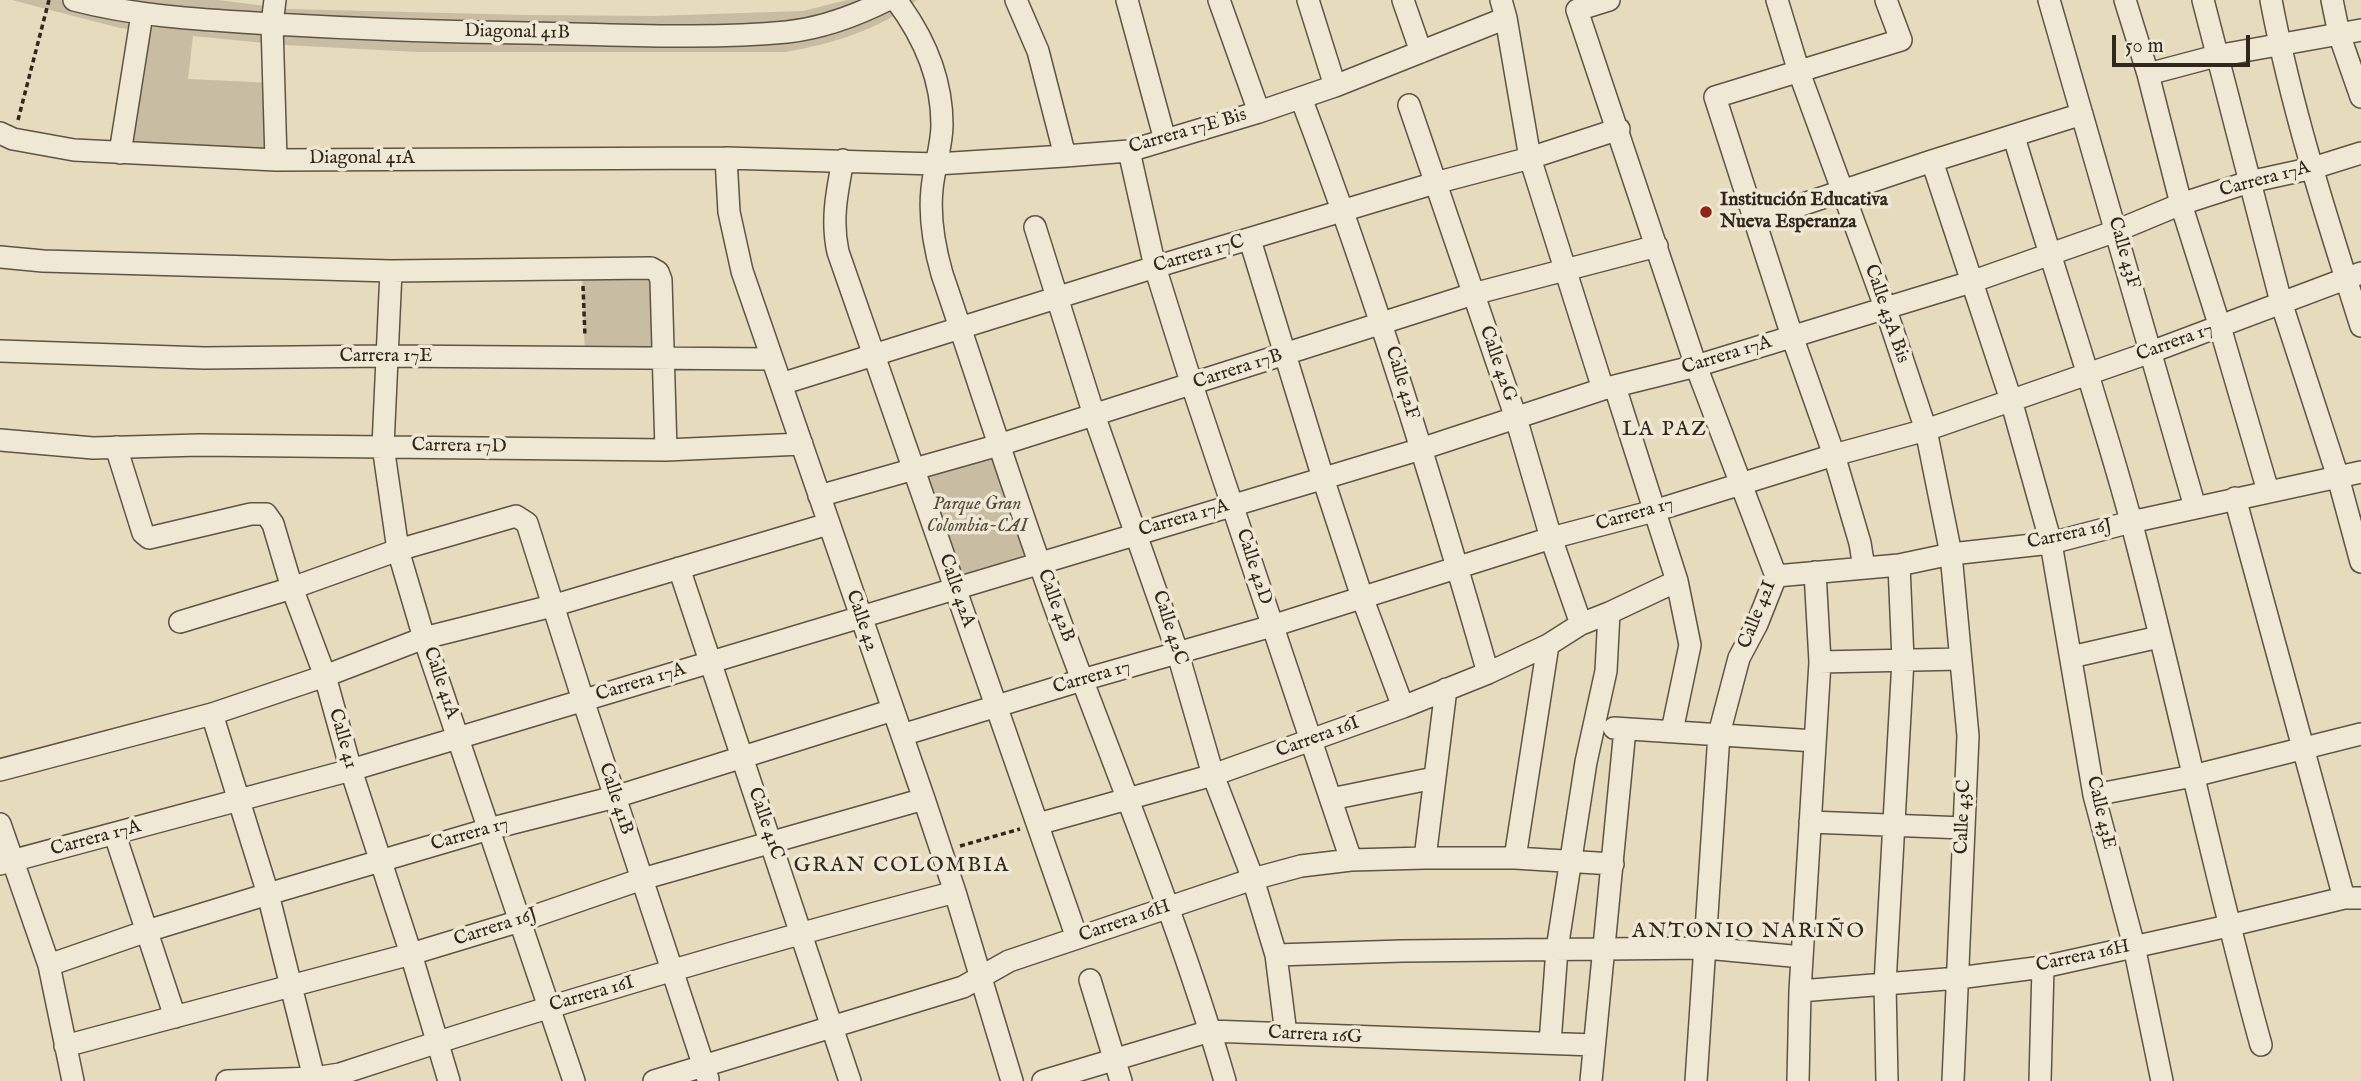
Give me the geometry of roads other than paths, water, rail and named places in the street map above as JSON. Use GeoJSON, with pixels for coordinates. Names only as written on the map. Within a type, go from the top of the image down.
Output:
{"type":"FeatureCollection","features":[{"type":"Feature","properties":{"kind":"street"},"geometry":{"type":"LineString","coordinates":[[74,0],[142,14],[120,153]]}},
{"type":"Feature","properties":{"kind":"street"},"geometry":{"type":"LineString","coordinates":[[275,0],[272,24],[276,160]]}},
{"type":"Feature","properties":{"kind":"street","name":"Diagonal 41B"},"geometry":{"type":"LineString","coordinates":[[142,14],[194,20],[410,32],[711,35],[787,32],[854,17],[887,0]]}},
{"type":"Feature","properties":{"kind":"street"},"geometry":{"type":"LineString","coordinates":[[896,0],[922,38],[935,74],[942,127],[936,164]]}},
{"type":"Feature","properties":{"kind":"street"},"geometry":{"type":"LineString","coordinates":[[1016,0],[1038,51],[1065,156]]}},
{"type":"Feature","properties":{"kind":"street"},"geometry":{"type":"LineString","coordinates":[[1128,0],[1165,140]]}},
{"type":"Feature","properties":{"kind":"street"},"geometry":{"type":"LineString","coordinates":[[1219,0],[1259,112]]}},
{"type":"Feature","properties":{"kind":"street"},"geometry":{"type":"LineString","coordinates":[[1308,0],[1335,86]]}},
{"type":"Feature","properties":{"kind":"street"},"geometry":{"type":"LineString","coordinates":[[1403,0],[1421,52]]}},
{"type":"Feature","properties":{"kind":"street","name":"Calle 42I"},"geometry":{"type":"LineString","coordinates":[[1609,0],[1577,10],[1619,129],[1696,366],[1776,576],[1737,666],[1720,734],[1696,1081]]}},
{"type":"Feature","properties":{"kind":"street","name":"Calle 43A Bis"},"geometry":{"type":"LineString","coordinates":[[1777,0],[1926,430],[1951,554]]}},
{"type":"Feature","properties":{"kind":"street"},"geometry":{"type":"LineString","coordinates":[[1864,568],[1860,542],[1834,455],[1792,336],[1715,97],[1901,40],[1886,0]]}},
{"type":"Feature","properties":{"kind":"street","name":"Calle 43F"},"geometry":{"type":"LineString","coordinates":[[2049,0],[2194,507]]}},
{"type":"Feature","properties":{"kind":"street"},"geometry":{"type":"LineString","coordinates":[[2125,0],[2148,74],[2181,204],[2268,491]]}},
{"type":"Feature","properties":{"kind":"street"},"geometry":{"type":"LineString","coordinates":[[2203,0],[2281,302],[2338,477],[2361,562]]}},
{"type":"Feature","properties":{"kind":"street"},"geometry":{"type":"LineString","coordinates":[[2271,0],[2280,46],[2313,168],[2353,275],[2361,326]]}},
{"type":"Feature","properties":{"kind":"street"},"geometry":{"type":"LineString","coordinates":[[2332,0],[2339,34],[2361,97]]}},
{"type":"Feature","properties":{"kind":"street"},"geometry":{"type":"LineString","coordinates":[[1504,9],[1530,158],[1564,270],[1678,581],[1690,645],[1672,731]]}},
{"type":"Feature","properties":{"kind":"street","name":"Carrera 17E Bis"},"geometry":{"type":"LineString","coordinates":[[726,158],[936,164],[1129,150],[1259,112],[1335,86],[1421,52],[1504,9]]}},
{"type":"Feature","properties":{"kind":"street"},"geometry":{"type":"LineString","coordinates":[[2148,74],[2216,56],[2361,30]]}},
{"type":"Feature","properties":{"kind":"street","name":"Calle 42F"},"geometry":{"type":"LineString","coordinates":[[1301,98],[1382,323],[1488,673]]}},
{"type":"Feature","properties":{"kind":"street","name":"Calle 42G"},"geometry":{"type":"LineString","coordinates":[[1409,105],[1516,418],[1551,538],[1576,603],[1581,624]]}},
{"type":"Feature","properties":{"kind":"street"},"geometry":{"type":"LineString","coordinates":[[1756,220],[2082,114]]}},
{"type":"Feature","properties":{"kind":"street","name":"Carrera 17C"},"geometry":{"type":"LineString","coordinates":[[781,384],[1155,267],[1435,183],[1530,158],[1619,129]]}},
{"type":"Feature","properties":{"kind":"street","name":"Diagonal 41A"},"geometry":{"type":"LineString","coordinates":[[6,136],[74,150],[276,160],[726,158]]}},
{"type":"Feature","properties":{"kind":"street"},"geometry":{"type":"LineString","coordinates":[[2014,136],[2131,522],[2228,926],[2261,1045]]}},
{"type":"Feature","properties":{"kind":"street","name":"Calle 42D"},"geometry":{"type":"LineString","coordinates":[[1129,150],[1155,267],[1351,860]]}},
{"type":"Feature","properties":{"kind":"street","name":"Carrera 17A"},"geometry":{"type":"LineString","coordinates":[[7,863],[351,770],[1421,449],[1609,388],[1696,366],[1971,282],[2116,231],[2181,204],[2249,182],[2313,168],[2361,153]]}},
{"type":"Feature","properties":{"kind":"street","name":"Calle 42"},"geometry":{"type":"LineString","coordinates":[[726,158],[729,212],[742,271],[955,892],[982,978],[1006,1080]]}},
{"type":"Feature","properties":{"kind":"street","name":"Calle 42A"},"geometry":{"type":"LineString","coordinates":[[843,160],[834,212],[833,232],[838,252],[1077,938]]}},
{"type":"Feature","properties":{"kind":"street","name":"Calle 43E"},"geometry":{"type":"LineString","coordinates":[[1932,161],[2011,400],[2051,542],[2094,795],[2134,946],[2162,1081]]}},
{"type":"Feature","properties":{"kind":"street","name":"Calle 42B"},"geometry":{"type":"LineString","coordinates":[[936,164],[932,190],[933,243],[1039,563],[1168,907],[1225,1081]]}},
{"type":"Feature","properties":{"kind":"street","name":"Calle 42C"},"geometry":{"type":"LineString","coordinates":[[1035,227],[1094,415],[1178,654],[1213,775],[1253,879],[1276,955],[1286,1034]]}},
{"type":"Feature","properties":{"kind":"street"},"geometry":{"type":"LineString","coordinates":[[1250,240],[1323,478],[1362,597],[1403,707]]}},
{"type":"Feature","properties":{"kind":"street","name":"Carrera 17B"},"geometry":{"type":"LineString","coordinates":[[819,496],[999,445],[1474,294],[1657,246]]}},
{"type":"Feature","properties":{"kind":"street"},"geometry":{"type":"LineString","coordinates":[[0,257],[57,262],[391,271],[651,268],[658,272],[661,280],[666,450]]}},
{"type":"Feature","properties":{"kind":"street","name":"Calle 41A"},"geometry":{"type":"LineString","coordinates":[[391,271],[383,446],[398,550],[424,638],[574,1081]]}},
{"type":"Feature","properties":{"kind":"street","name":"Carrera 17"},"geometry":{"type":"LineString","coordinates":[[902,735],[996,705],[1272,626],[1551,538],[1926,430],[2088,375],[2353,275]]}},
{"type":"Feature","properties":{"kind":"street","name":"Carrera 17E"},"geometry":{"type":"LineString","coordinates":[[0,351],[204,358],[386,356],[771,359]]}},
{"type":"Feature","properties":{"kind":"street","name":"Carrera 17D"},"geometry":{"type":"LineString","coordinates":[[0,440],[93,448],[383,446],[666,450],[802,444]]}},
{"type":"Feature","properties":{"kind":"street","name":"Calle 41"},"geometry":{"type":"LineString","coordinates":[[116,447],[144,533],[149,538],[251,514],[266,514],[273,524],[292,588],[325,677],[351,770],[449,1081]]}},
{"type":"Feature","properties":{"kind":"street","name":"Carrera 16J"},"geometry":{"type":"LineString","coordinates":[[1776,576],[1899,565],[1951,554],[2051,542],[2194,507],[2361,472]]}},
{"type":"Feature","properties":{"kind":"street"},"geometry":{"type":"LineString","coordinates":[[2235,498],[2305,749],[2352,898]]}},
{"type":"Feature","properties":{"kind":"street","name":"Calle 41B"},"geometry":{"type":"LineString","coordinates":[[398,550],[516,516],[527,523],[706,1074]]}},
{"type":"Feature","properties":{"kind":"street"},"geometry":{"type":"LineString","coordinates":[[0,770],[212,714],[325,677],[424,638],[552,606],[828,524]]}},
{"type":"Feature","properties":{"kind":"street"},"geometry":{"type":"LineString","coordinates":[[180,622],[292,588],[398,550]]}},
{"type":"Feature","properties":{"kind":"street","name":"Calle 43C"},"geometry":{"type":"LineString","coordinates":[[1951,554],[1968,736],[1952,1081]]}},
{"type":"Feature","properties":{"kind":"street"},"geometry":{"type":"LineString","coordinates":[[1887,1081],[1885,984],[1896,825],[1903,660],[1899,565]]}},
{"type":"Feature","properties":{"kind":"street","name":"Calle 41C"},"geometry":{"type":"LineString","coordinates":[[679,568],[850,1081]]}},
{"type":"Feature","properties":{"kind":"street"},"geometry":{"type":"LineString","coordinates":[[1798,1081],[1800,991],[1820,662],[1815,572]]}},
{"type":"Feature","properties":{"kind":"street","name":"Carrera 16I"},"geometry":{"type":"LineString","coordinates":[[1038,824],[1213,775],[1403,707],[1488,673],[1548,645],[1581,624],[1678,581]]}},
{"type":"Feature","properties":{"kind":"street"},"geometry":{"type":"LineString","coordinates":[[1550,1043],[1557,949],[1569,861],[1606,671],[1609,613]]}},
{"type":"Feature","properties":{"kind":"street"},"geometry":{"type":"LineString","coordinates":[[2071,657],[2159,637]]}},
{"type":"Feature","properties":{"kind":"street"},"geometry":{"type":"LineString","coordinates":[[1515,858],[1548,645]]}},
{"type":"Feature","properties":{"kind":"street"},"geometry":{"type":"LineString","coordinates":[[1820,662],[1960,659]]}},
{"type":"Feature","properties":{"kind":"street"},"geometry":{"type":"LineString","coordinates":[[1425,858],[1446,689]]}},
{"type":"Feature","properties":{"kind":"street","name":"Carrera 17"},"geometry":{"type":"LineString","coordinates":[[49,965],[147,931],[268,894],[489,829],[615,797],[893,710]]}},
{"type":"Feature","properties":{"kind":"street"},"geometry":{"type":"LineString","coordinates":[[212,714],[268,894],[314,1078]]}},
{"type":"Feature","properties":{"kind":"street"},"geometry":{"type":"LineString","coordinates":[[1594,727],[1815,741]]}},
{"type":"Feature","properties":{"kind":"street"},"geometry":{"type":"LineString","coordinates":[[1591,1081],[1625,729]]}},
{"type":"Feature","properties":{"kind":"street"},"geometry":{"type":"LineString","coordinates":[[2094,795],[2193,776],[2361,734]]}},
{"type":"Feature","properties":{"kind":"street"},"geometry":{"type":"LineString","coordinates":[[1331,799],[1434,778]]}},
{"type":"Feature","properties":{"kind":"street","name":"Carrera 16J"},"geometry":{"type":"LineString","coordinates":[[65,1046],[411,954],[520,921],[642,879],[924,799]]}},
{"type":"Feature","properties":{"kind":"street"},"geometry":{"type":"LineString","coordinates":[[1810,822],[1964,828]]}},
{"type":"Feature","properties":{"kind":"street"},"geometry":{"type":"LineString","coordinates":[[0,824],[7,863],[49,965],[74,1081]]}},
{"type":"Feature","properties":{"kind":"street"},"geometry":{"type":"LineString","coordinates":[[115,835],[175,1017]]}},
{"type":"Feature","properties":{"kind":"street","name":"Carrera 16H"},"geometry":{"type":"LineString","coordinates":[[654,1081],[706,1074],[832,1026],[963,987],[1009,961],[1253,879],[1301,866],[1351,860],[1425,858],[1515,858],[1613,864]]}},
{"type":"Feature","properties":{"kind":"street","name":"Carrera 16I"},"geometry":{"type":"LineString","coordinates":[[227,1081],[314,1078],[340,1074],[549,1007],[800,932],[955,892]]}},
{"type":"Feature","properties":{"kind":"street","name":"Carrera 16H"},"geometry":{"type":"LineString","coordinates":[[1800,991],[1958,978],[2043,967],[2352,898]]}},
{"type":"Feature","properties":{"kind":"street"},"geometry":{"type":"LineString","coordinates":[[1276,955],[1706,948],[1802,957]]}},
{"type":"Feature","properties":{"kind":"street"},"geometry":{"type":"LineString","coordinates":[[2040,1081],[2043,967]]}},
{"type":"Feature","properties":{"kind":"street"},"geometry":{"type":"LineString","coordinates":[[1090,980],[1121,1081]]}},
{"type":"Feature","properties":{"kind":"street","name":"Carrera 16G"},"geometry":{"type":"LineString","coordinates":[[1043,1081],[1210,1031],[1594,1045]]}},
{"type":"Feature","properties":{"kind":"place","name":"Institución Educativa Nueva Esperanza"},"geometry":{"type":"Point","coordinates":[1706,212]}},
{"type":"Feature","properties":{"kind":"district","name":"LA PAZ"},"geometry":{"type":"Point","coordinates":[1665,431]}},
{"type":"Feature","properties":{"kind":"district","name":"GRAN COLOMBIA"},"geometry":{"type":"Point","coordinates":[902,867]}},
{"type":"Feature","properties":{"kind":"district","name":"ANTONIO NARIÑO"},"geometry":{"type":"Point","coordinates":[1749,933]}},
{"type":"Feature","properties":{"kind":"park label","name":"Parque Gran Colombia-CAI"},"geometry":{"type":"Point","coordinates":[977,516]}}]}
